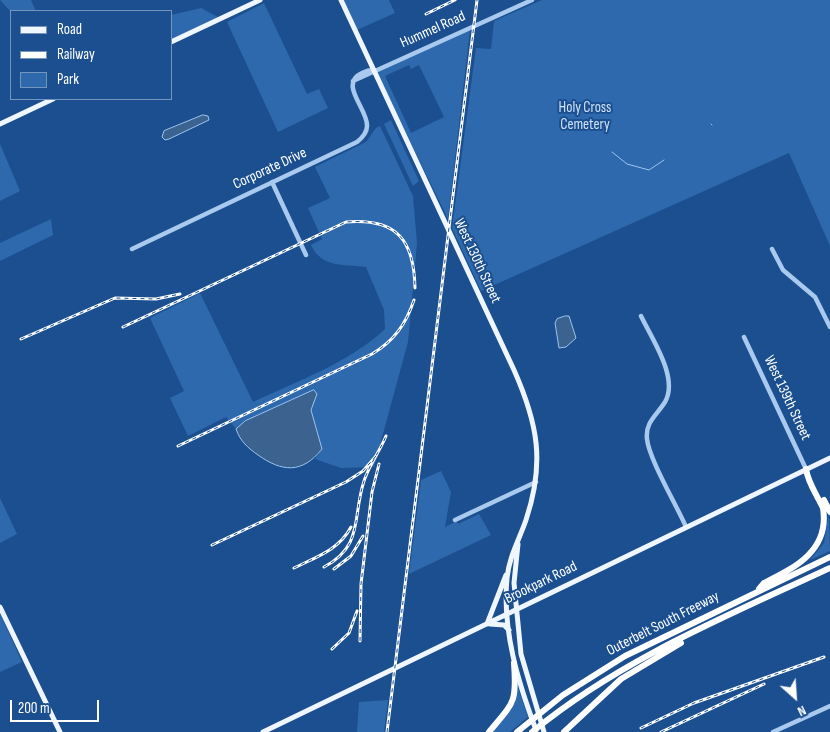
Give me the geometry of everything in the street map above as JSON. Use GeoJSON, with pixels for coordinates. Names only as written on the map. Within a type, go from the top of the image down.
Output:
{"type":"FeatureCollection","features":[{"type":"Feature","properties":{"kind":"highway"},"geometry":{"type":"LineString","coordinates":[[806,469],[811,474],[830,512]]}},
{"type":"Feature","properties":{"kind":"highway"},"geometry":{"type":"LineString","coordinates":[[759,590],[764,583],[812,556],[824,537],[825,516],[806,469]]}},
{"type":"Feature","properties":{"kind":"highway","name":"Outerbelt South Freeway"},"geometry":{"type":"LineString","coordinates":[[517,732],[577,685],[625,656],[830,556]]}},
{"type":"Feature","properties":{"kind":"highway","name":"Outerbelt South Freeway"},"geometry":{"type":"LineString","coordinates":[[532,732],[574,699],[628,665],[830,568]]}},
{"type":"Feature","properties":{"kind":"highway"},"geometry":{"type":"LineString","coordinates":[[564,732],[629,673],[719,620]]}},
{"type":"Feature","properties":{"kind":"highway"},"geometry":{"type":"LineString","coordinates":[[488,732],[509,709],[514,700],[514,663]]}},
{"type":"Feature","properties":{"kind":"main road"},"geometry":{"type":"LineString","coordinates":[[172,42],[260,0]]}},
{"type":"Feature","properties":{"kind":"main road","name":"West 130th Street"},"geometry":{"type":"LineString","coordinates":[[341,0],[529,404],[536,434],[537,482],[518,542],[512,553],[508,570],[507,614],[514,663],[537,732]]}},
{"type":"Feature","properties":{"kind":"main road"},"geometry":{"type":"LineString","coordinates":[[0,124],[50,100]]}},
{"type":"Feature","properties":{"kind":"main road","name":"Brookpark Road"},"geometry":{"type":"LineString","coordinates":[[262,732],[830,458]]}},
{"type":"Feature","properties":{"kind":"main road","name":"West 130th Street"},"geometry":{"type":"LineString","coordinates":[[518,542],[514,583],[520,648],[522,662],[544,732]]}},
{"type":"Feature","properties":{"kind":"main road"},"geometry":{"type":"LineString","coordinates":[[508,570],[487,624],[504,625],[509,631]]}},
{"type":"Feature","properties":{"kind":"main road"},"geometry":{"type":"LineString","coordinates":[[507,582],[514,583]]}},
{"type":"Feature","properties":{"kind":"main road"},"geometry":{"type":"LineString","coordinates":[[507,588],[516,609]]}},
{"type":"Feature","properties":{"kind":"main road"},"geometry":{"type":"LineString","coordinates":[[0,607],[60,732]]}},
{"type":"Feature","properties":{"kind":"main road"},"geometry":{"type":"LineString","coordinates":[[512,648],[520,648]]}},
{"type":"Feature","properties":{"kind":"main road"},"geometry":{"type":"LineString","coordinates":[[514,663],[522,662]]}},
{"type":"Feature","properties":{"kind":"street","name":"Hummel Road"},"geometry":{"type":"LineString","coordinates":[[373,70],[529,0]]}},
{"type":"Feature","properties":{"kind":"street","name":"Corporate Drive"},"geometry":{"type":"LineString","coordinates":[[132,248],[361,138],[366,130],[367,121],[353,92],[353,81],[373,70]]}},
{"type":"Feature","properties":{"kind":"street"},"geometry":{"type":"LineString","coordinates":[[272,182],[306,254]]}},
{"type":"Feature","properties":{"kind":"street"},"geometry":{"type":"LineString","coordinates":[[772,249],[783,270],[815,297],[830,327]]}},
{"type":"Feature","properties":{"kind":"street"},"geometry":{"type":"LineString","coordinates":[[641,316],[666,368],[670,383],[666,399],[650,420],[647,440],[686,527]]}},
{"type":"Feature","properties":{"kind":"street","name":"West 139th Street"},"geometry":{"type":"LineString","coordinates":[[744,337],[806,469]]}},
{"type":"Feature","properties":{"kind":"street"},"geometry":{"type":"LineString","coordinates":[[455,520],[537,482]]}},
{"type":"Feature","properties":{"kind":"street"},"geometry":{"type":"LineString","coordinates":[[773,732],[830,706]]}},
{"type":"Feature","properties":{"kind":"green space"},"geometry":{"type":"Polygon","coordinates":[[[0,0],[31,0],[36,10],[10,10],[0,0]]]}},
{"type":"Feature","properties":{"kind":"green space"},"geometry":{"type":"Polygon","coordinates":[[[343,0],[389,0],[395,13],[357,30],[343,0]]]}},
{"type":"Feature","properties":{"kind":"green space","name":"Holy Cross Cemetery"},"geometry":{"type":"Polygon","coordinates":[[[542,0],[830,0],[830,246],[789,153],[481,291],[452,228],[476,48],[491,49],[494,21],[542,0]]]}},
{"type":"Feature","properties":{"kind":"green space"},"geometry":{"type":"Polygon","coordinates":[[[264,3],[307,94],[319,89],[328,108],[278,132],[227,22],[264,3]]]}},
{"type":"Feature","properties":{"kind":"green space"},"geometry":{"type":"Polygon","coordinates":[[[201,8],[218,17],[172,40],[172,15],[201,8]]]}},
{"type":"Feature","properties":{"kind":"green space"},"geometry":{"type":"Polygon","coordinates":[[[470,30],[448,219],[376,72],[470,30]],[[409,65],[385,76],[411,133],[444,117],[419,65],[411,69],[409,65]]]}},
{"type":"Feature","properties":{"kind":"green space"},"geometry":{"type":"Polygon","coordinates":[[[391,120],[419,181],[413,186],[384,124],[391,120]]]}},
{"type":"Feature","properties":{"kind":"green space"},"geometry":{"type":"Polygon","coordinates":[[[380,126],[413,196],[417,243],[408,342],[374,467],[341,468],[315,459],[322,449],[311,410],[314,390],[245,421],[236,429],[226,417],[188,436],[170,398],[184,391],[150,318],[200,293],[253,402],[339,362],[371,341],[385,329],[384,310],[366,267],[334,264],[321,258],[311,245],[322,239],[308,208],[330,198],[315,167],[366,142],[376,128],[380,126]]]}},
{"type":"Feature","properties":{"kind":"green space"},"geometry":{"type":"Polygon","coordinates":[[[0,144],[20,191],[0,201],[0,144]]]}},
{"type":"Feature","properties":{"kind":"green space"},"geometry":{"type":"Polygon","coordinates":[[[51,219],[53,235],[0,261],[0,243],[51,219]]]}},
{"type":"Feature","properties":{"kind":"green space"},"geometry":{"type":"Polygon","coordinates":[[[441,471],[451,492],[445,527],[457,521],[458,524],[479,514],[491,535],[409,574],[421,480],[441,471]]]}},
{"type":"Feature","properties":{"kind":"green space"},"geometry":{"type":"Polygon","coordinates":[[[0,498],[17,534],[0,543],[0,498]]]}},
{"type":"Feature","properties":{"kind":"green space"},"geometry":{"type":"Polygon","coordinates":[[[829,513],[830,551],[810,560],[824,543],[829,513]]]}},
{"type":"Feature","properties":{"kind":"green space"},"geometry":{"type":"Polygon","coordinates":[[[0,613],[22,662],[0,672],[0,613]]]}},
{"type":"Feature","properties":{"kind":"green space"},"geometry":{"type":"Polygon","coordinates":[[[518,688],[528,717],[510,732],[491,732],[518,688]]]}},
{"type":"Feature","properties":{"kind":"green space"},"geometry":{"type":"Polygon","coordinates":[[[388,700],[384,732],[357,732],[359,702],[388,700]]]}},
{"type":"Feature","properties":{"kind":"shaded area"},"geometry":{"type":"Polygon","coordinates":[[[203,115],[208,116],[209,120],[169,139],[165,140],[162,137],[164,131],[203,115]]]}},
{"type":"Feature","properties":{"kind":"shaded area"},"geometry":{"type":"Polygon","coordinates":[[[569,316],[576,338],[566,347],[559,348],[555,323],[557,319],[569,316]]]}},
{"type":"Feature","properties":{"kind":"shaded area"},"geometry":{"type":"Polygon","coordinates":[[[314,390],[317,394],[311,410],[322,449],[307,463],[292,468],[275,465],[254,452],[240,437],[236,429],[245,421],[314,390]]]}},
{"type":"Feature","properties":{"kind":"waterway"},"geometry":{"type":"LineString","coordinates":[[612,152],[627,164],[649,170],[664,160]]}},
{"type":"Feature","properties":{"kind":"railway"},"geometry":{"type":"LineString","coordinates":[[426,14],[455,0]]}},
{"type":"Feature","properties":{"kind":"railway"},"geometry":{"type":"LineString","coordinates":[[387,732],[477,0]]}},
{"type":"Feature","properties":{"kind":"railway"},"geometry":{"type":"LineString","coordinates":[[123,327],[346,222],[378,224],[390,228],[399,236],[406,245],[411,257],[415,288]]}},
{"type":"Feature","properties":{"kind":"railway"},"geometry":{"type":"LineString","coordinates":[[21,339],[115,298],[156,299],[180,294]]}},
{"type":"Feature","properties":{"kind":"railway"},"geometry":{"type":"LineString","coordinates":[[178,446],[372,354],[393,338],[407,317],[414,300]]}},
{"type":"Feature","properties":{"kind":"railway"},"geometry":{"type":"LineString","coordinates":[[324,567],[337,559],[351,540],[364,481],[386,436]]}},
{"type":"Feature","properties":{"kind":"railway"},"geometry":{"type":"LineString","coordinates":[[212,545],[346,482],[363,471],[376,456]]}},
{"type":"Feature","properties":{"kind":"railway"},"geometry":{"type":"LineString","coordinates":[[360,641],[361,584],[372,492],[379,464]]}},
{"type":"Feature","properties":{"kind":"railway"},"geometry":{"type":"LineString","coordinates":[[294,568],[319,556],[340,542],[351,527]]}},
{"type":"Feature","properties":{"kind":"railway"},"geometry":{"type":"LineString","coordinates":[[334,569],[351,556],[363,536]]}},
{"type":"Feature","properties":{"kind":"railway"},"geometry":{"type":"LineString","coordinates":[[332,649],[349,633],[357,611]]}},
{"type":"Feature","properties":{"kind":"railway"},"geometry":{"type":"LineString","coordinates":[[641,728],[694,703],[824,657]]}},
{"type":"Feature","properties":{"kind":"railway"},"geometry":{"type":"LineString","coordinates":[[661,732],[764,684]]}}]}
